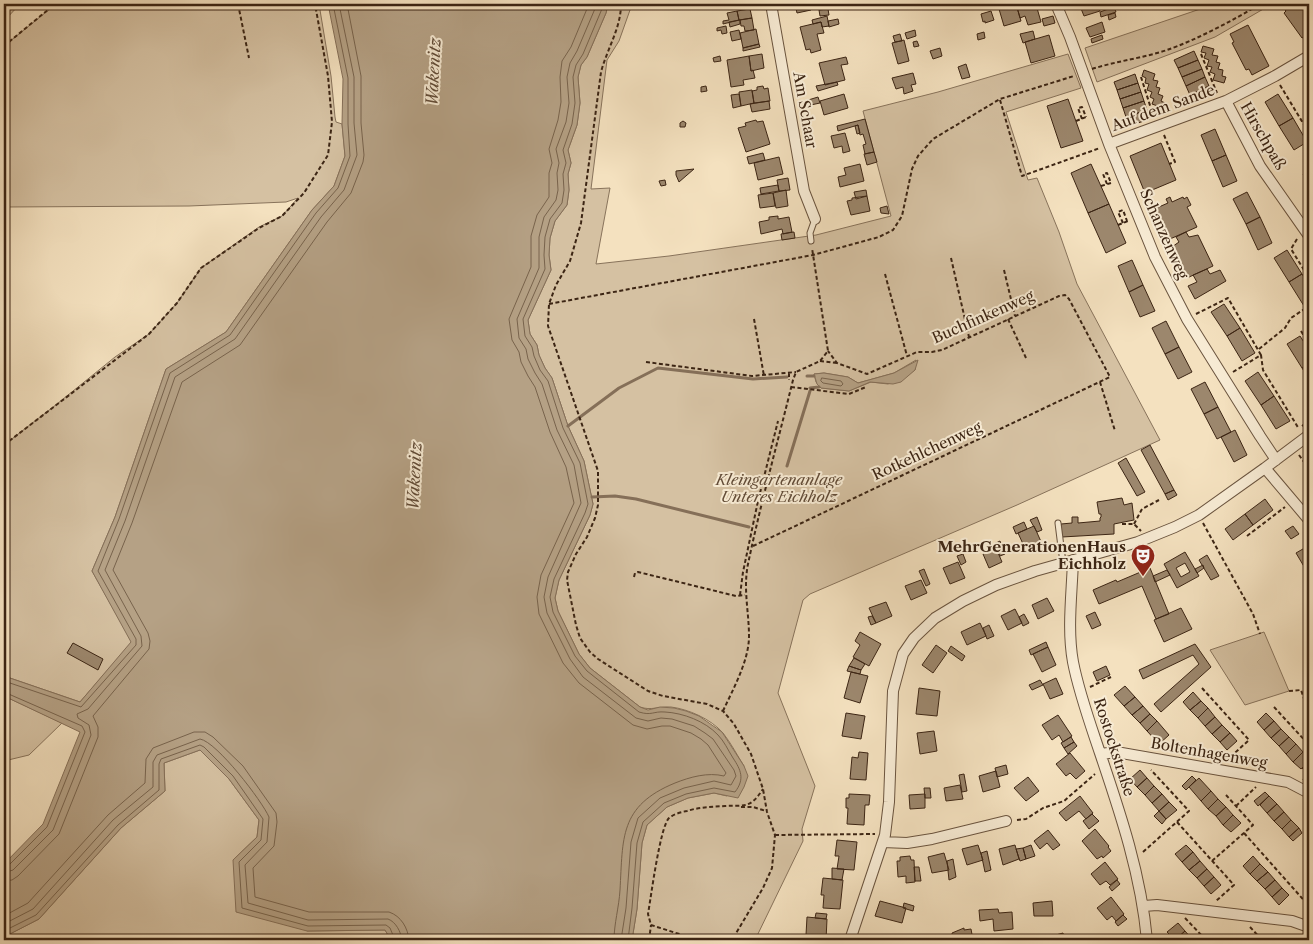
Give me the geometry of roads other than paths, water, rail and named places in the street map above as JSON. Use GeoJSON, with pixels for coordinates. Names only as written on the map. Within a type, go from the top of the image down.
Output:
{"type":"FeatureCollection","features":[{"type":"Feature","properties":{"kind":"street","name":"Am Schaar"},"geometry":{"type":"LineString","coordinates":[[771,4],[804,191],[815,219]]}},
{"type":"Feature","properties":{"kind":"street","name":"Schanzenweg"},"geometry":{"type":"LineString","coordinates":[[1056,4],[1084,72],[1109,144],[1155,257],[1187,319],[1276,460]]}},
{"type":"Feature","properties":{"kind":"street","name":"Auf dem Sande"},"geometry":{"type":"LineString","coordinates":[[1109,144],[1223,102],[1275,76],[1309,56]]}},
{"type":"Feature","properties":{"kind":"street","name":"Hirschpaß"},"geometry":{"type":"LineString","coordinates":[[1223,102],[1260,166],[1307,232]]}},
{"type":"Feature","properties":{"kind":"street"},"geometry":{"type":"LineString","coordinates":[[850,940],[858,910],[884,838],[889,802],[892,691],[903,654],[914,638],[936,618],[963,601],[996,585],[1068,561],[1145,540],[1199,515],[1309,435]]}},
{"type":"Feature","properties":{"kind":"street"},"geometry":{"type":"LineString","coordinates":[[1265,468],[1309,520]]}},
{"type":"Feature","properties":{"kind":"street","name":"Rostockstraße"},"geometry":{"type":"LineString","coordinates":[[1068,561],[1073,659],[1082,700],[1101,754],[1133,860],[1144,906],[1148,940]]}},
{"type":"Feature","properties":{"kind":"street","name":"Boltenhagenweg"},"geometry":{"type":"LineString","coordinates":[[1101,754],[1116,752],[1288,782],[1309,793]]}},
{"type":"Feature","properties":{"kind":"street"},"geometry":{"type":"LineString","coordinates":[[884,838],[907,843],[932,839],[1006,821]]}},
{"type":"Feature","properties":{"kind":"street"},"geometry":{"type":"LineString","coordinates":[[1144,906],[1157,905],[1212,911],[1292,921],[1309,926]]}},
{"type":"Feature","properties":{"kind":"lane"},"geometry":{"type":"LineString","coordinates":[[811,241],[810,233],[815,219]]}},
{"type":"Feature","properties":{"kind":"lane"},"geometry":{"type":"LineString","coordinates":[[1058,523],[1068,561]]}},
{"type":"Feature","properties":{"kind":"water","name":"Wakenitz"},"geometry":{"type":"Polygon","coordinates":[[[328,4],[608,4],[587,57],[581,65],[578,77],[580,103],[577,125],[568,150],[571,163],[568,174],[569,190],[567,205],[555,221],[550,238],[549,255],[551,270],[528,320],[530,334],[537,345],[545,368],[552,378],[568,426],[584,461],[593,504],[590,515],[559,580],[555,598],[558,611],[579,654],[590,668],[640,707],[648,710],[660,707],[674,708],[699,716],[722,732],[744,766],[748,776],[738,798],[714,793],[688,798],[667,807],[647,825],[642,843],[637,909],[632,940],[391,940],[385,930],[307,931],[236,912],[233,860],[257,837],[259,820],[229,779],[200,750],[164,763],[165,791],[121,828],[39,919],[4,937],[4,864],[43,824],[80,732],[4,696],[4,676],[80,702],[131,642],[92,571],[115,517],[166,369],[226,332],[312,210],[334,186],[345,156],[342,124],[343,79],[328,4]]]}},
{"type":"Feature","properties":{"kind":"water"},"geometry":{"type":"Polygon","coordinates":[[[918,360],[915,370],[901,382],[893,384],[870,382],[849,391],[821,388],[817,384],[814,374],[824,373],[848,377],[858,383],[894,373],[918,360]]]}},
{"type":"Feature","properties":{"kind":"waterway"},"geometry":{"type":"LineString","coordinates":[[568,426],[619,388],[658,368],[753,379],[787,377]]}},
{"type":"Feature","properties":{"kind":"waterway"},"geometry":{"type":"LineString","coordinates":[[807,376],[814,376]]}},
{"type":"Feature","properties":{"kind":"waterway"},"geometry":{"type":"LineString","coordinates":[[810,388],[819,387]]}},
{"type":"Feature","properties":{"kind":"waterway"},"geometry":{"type":"LineString","coordinates":[[787,466],[810,391]]}},
{"type":"Feature","properties":{"kind":"waterway"},"geometry":{"type":"LineString","coordinates":[[592,497],[615,496],[636,499],[749,527]]}},
{"type":"Feature","properties":{"kind":"place","name":"MehrGenerationenHaus Eichholz"},"geometry":{"type":"Point","coordinates":[1143,577]}},
{"type":"Feature","properties":{"kind":"park label","name":"Kleingartenanlage Unteres Eichholz"},"geometry":{"type":"Point","coordinates":[779,488]}}]}
